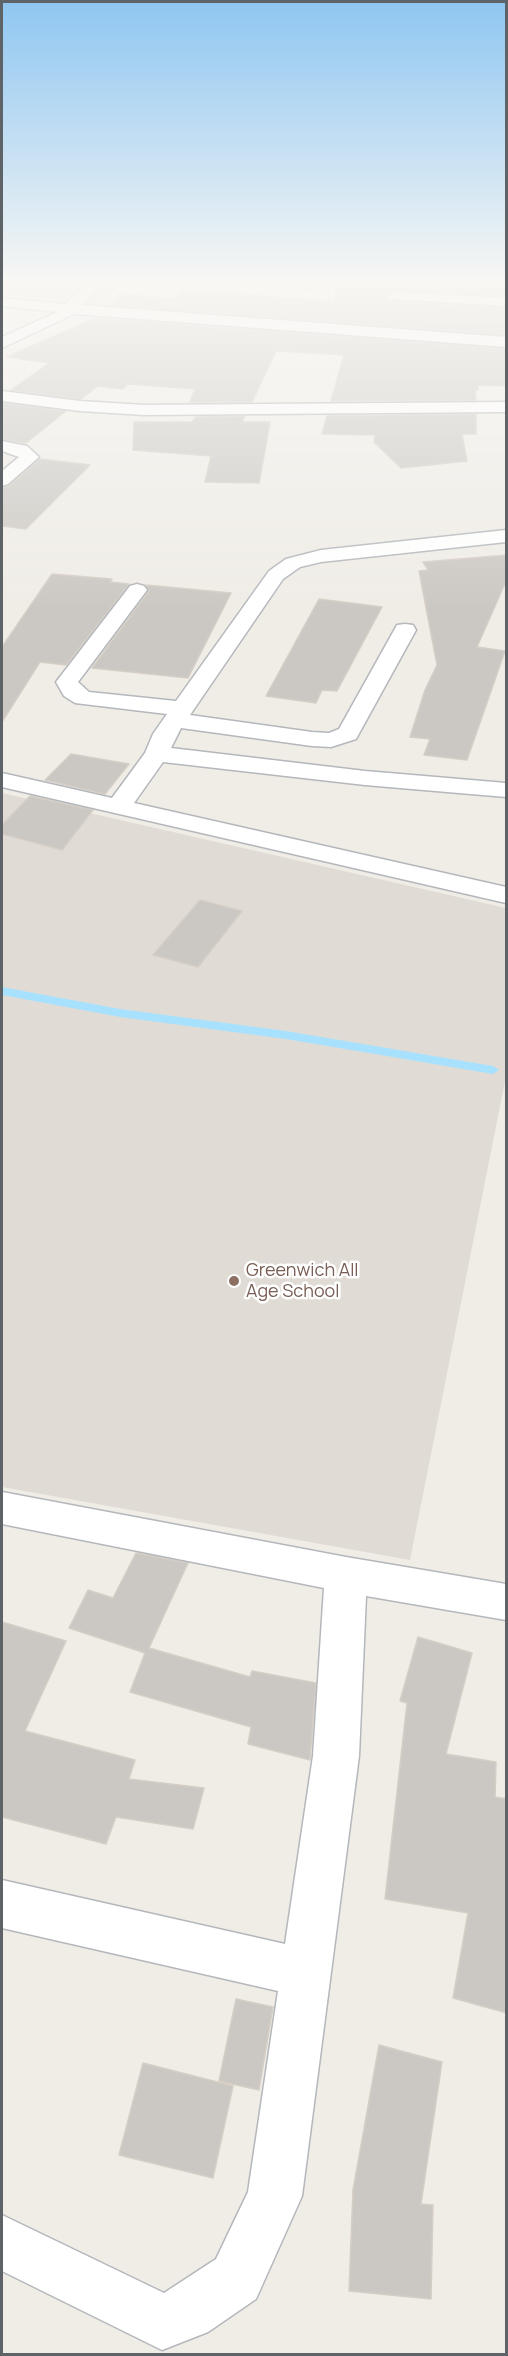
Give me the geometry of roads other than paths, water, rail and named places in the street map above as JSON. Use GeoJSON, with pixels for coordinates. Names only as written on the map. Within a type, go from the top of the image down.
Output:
{"type":"FeatureCollection","features":[{"type":"Feature","properties":{"kind":"street"},"geometry":{"type":"LineString","coordinates":[[2,396],[80,406],[144,410],[507,407]]}},
{"type":"Feature","properties":{"kind":"street"},"geometry":{"type":"LineString","coordinates":[[2,446],[21,450],[30,457],[2,480]]}},
{"type":"Feature","properties":{"kind":"street"},"geometry":{"type":"LineString","coordinates":[[118,806],[158,754],[165,735],[276,575],[292,563],[321,556],[507,536]]}},
{"type":"Feature","properties":{"kind":"street"},"geometry":{"type":"LineString","coordinates":[[137,590],[67,682],[72,691],[83,698],[312,739],[331,740],[348,734],[405,630]]}},
{"type":"Feature","properties":{"kind":"street"},"geometry":{"type":"LineString","coordinates":[[158,754],[365,778],[507,790]]}},
{"type":"Feature","properties":{"kind":"street"},"geometry":{"type":"LineString","coordinates":[[2,780],[507,895]]}},
{"type":"Feature","properties":{"kind":"street"},"geometry":{"type":"LineString","coordinates":[[2,1508],[346,1575],[507,1602]]}},
{"type":"Feature","properties":{"kind":"street"},"geometry":{"type":"LineString","coordinates":[[2,2242],[162,2322],[188,2312],[236,2279],[275,2196],[336,1756],[346,1575]]}},
{"type":"Feature","properties":{"kind":"street"},"geometry":{"type":"LineString","coordinates":[[2,1904],[306,1973]]}},
{"type":"Feature","properties":{"kind":"waterway"},"geometry":{"type":"LineString","coordinates":[[2,991],[120,1013],[286,1035],[493,1070]]}},
{"type":"Feature","properties":{"kind":"place","name":"Greenwich All Age School"},"geometry":{"type":"Point","coordinates":[234,1281]}}]}
